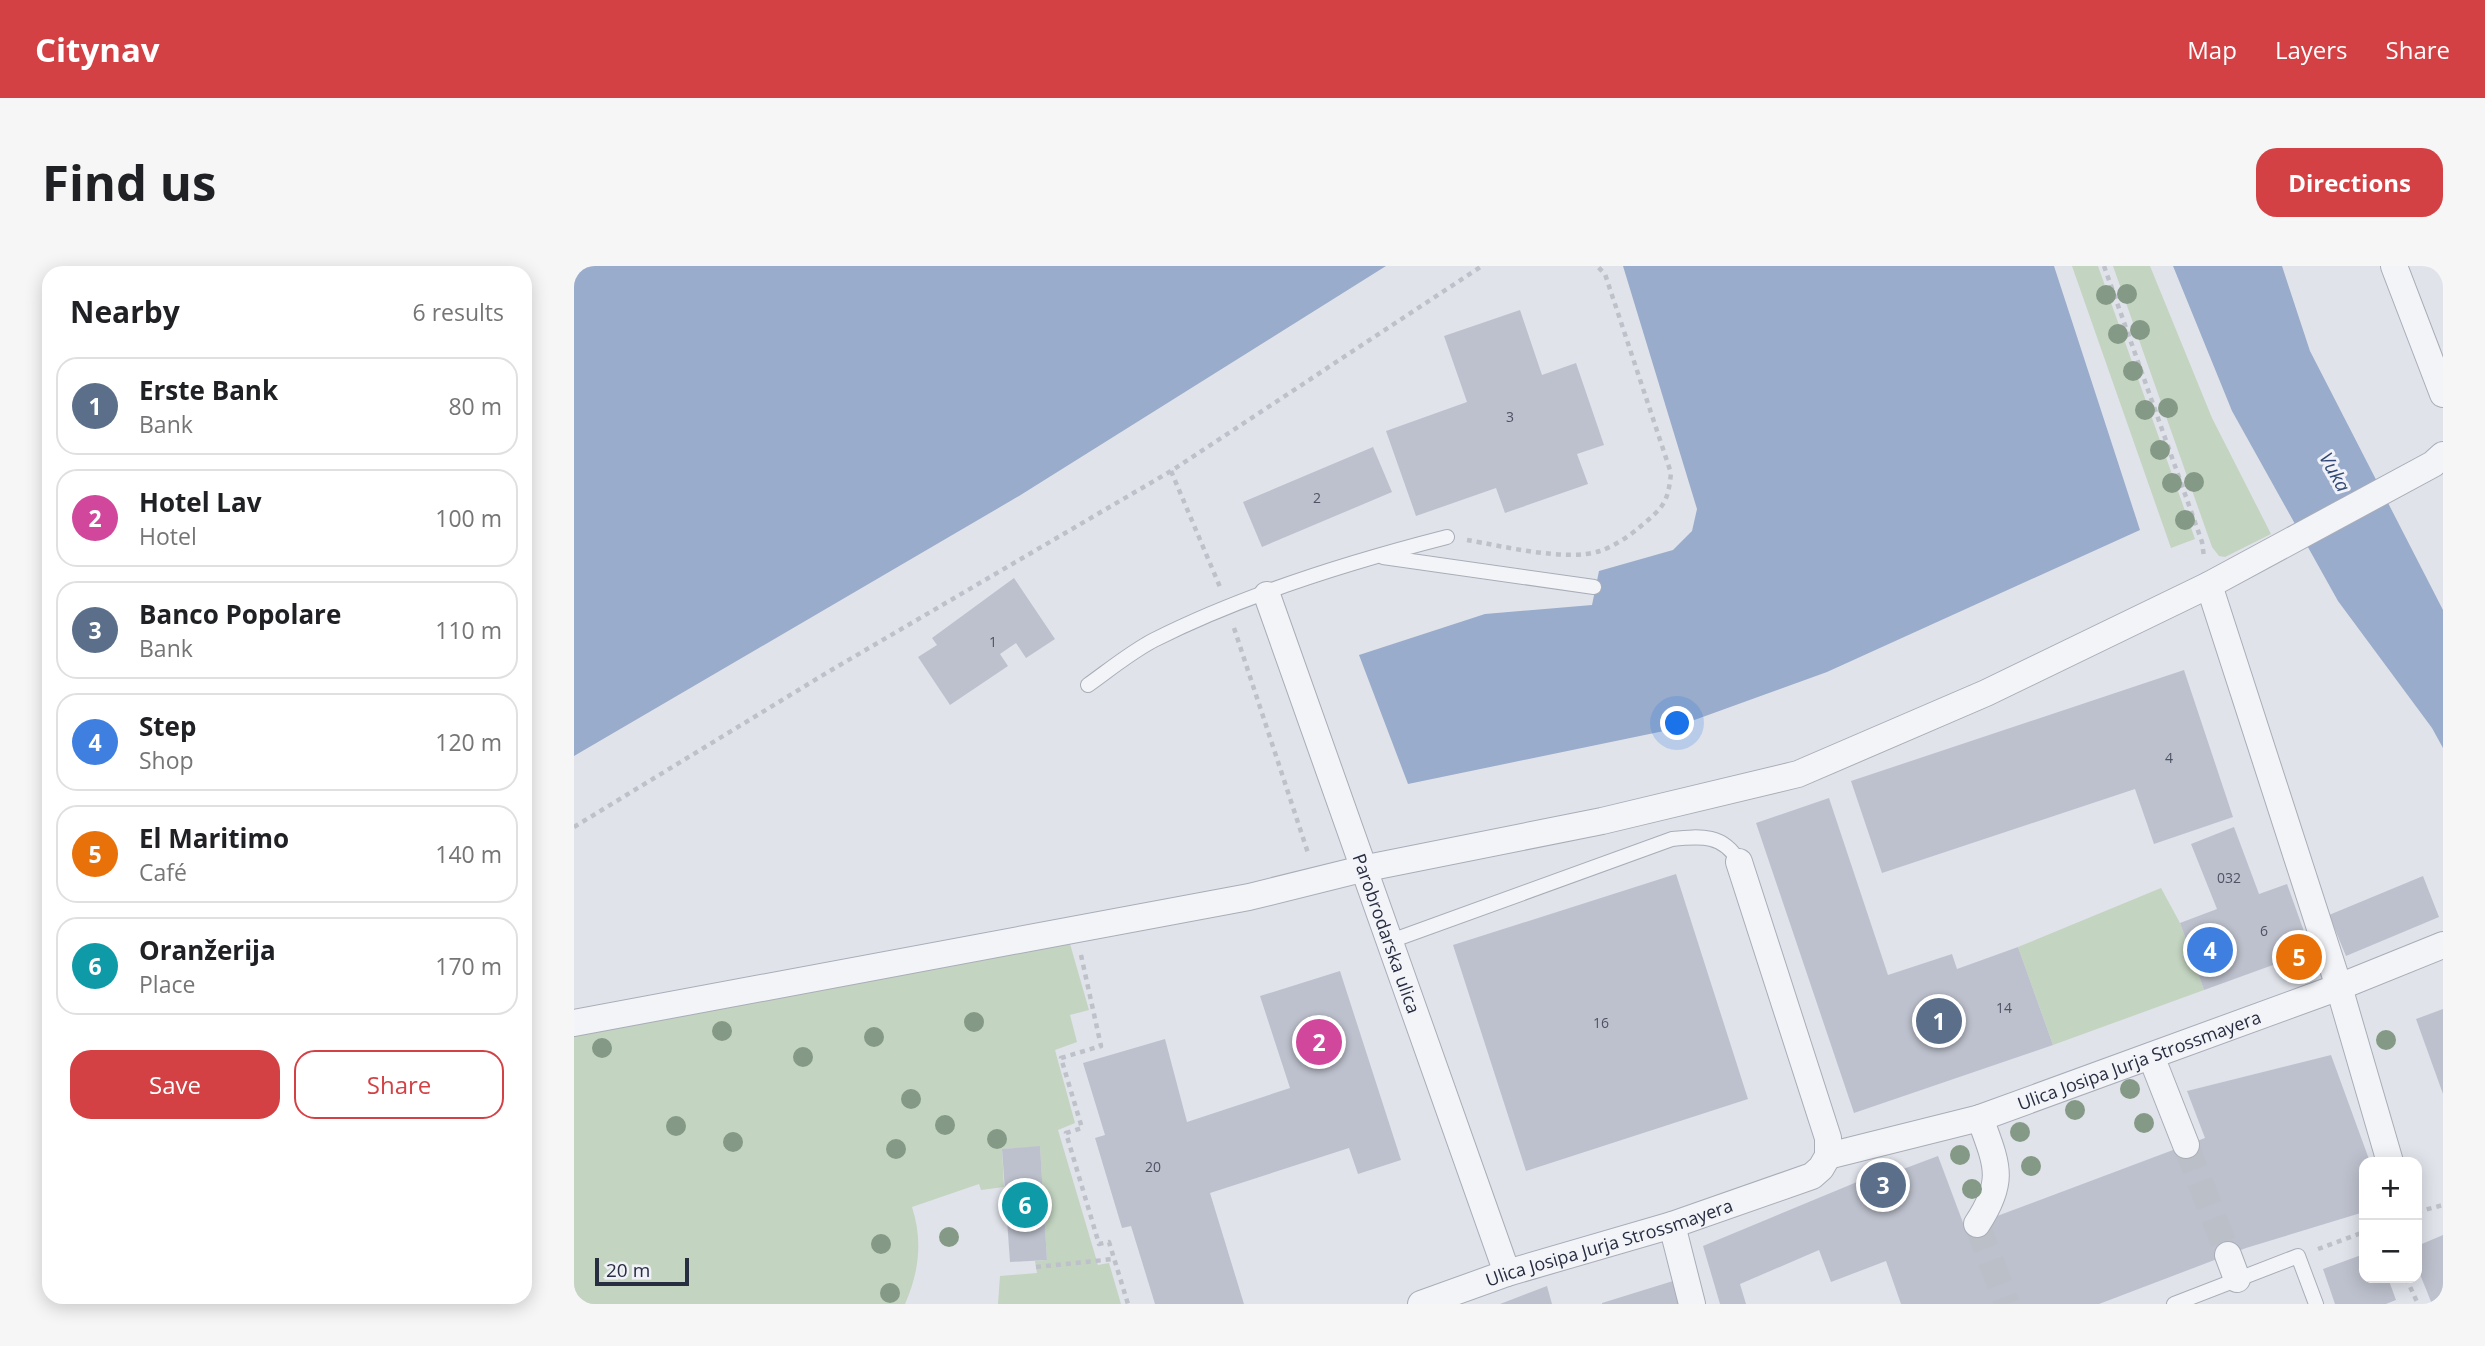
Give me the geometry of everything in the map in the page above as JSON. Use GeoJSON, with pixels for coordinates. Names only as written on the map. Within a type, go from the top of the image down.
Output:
{"type":"FeatureCollection","features":[{"type":"Feature","properties":{"kind":"street"},"geometry":{"type":"LineString","coordinates":[[2394,266],[2443,394]]}},
{"type":"Feature","properties":{"kind":"street"},"geometry":{"type":"LineString","coordinates":[[574,1023],[1249,897],[1362,869],[1602,821],[1798,774],[1986,693],[2209,585],[2438,459]]}},
{"type":"Feature","properties":{"kind":"street"},"geometry":{"type":"LineString","coordinates":[[2209,585],[2339,987],[2389,1157]]}},
{"type":"Feature","properties":{"kind":"street","name":"Parobrodarska ulica"},"geometry":{"type":"LineString","coordinates":[[1267,594],[1507,1273]]}},
{"type":"Feature","properties":{"kind":"street"},"geometry":{"type":"LineString","coordinates":[[1739,862],[1828,1138],[1828,1156]]}},
{"type":"Feature","properties":{"kind":"street","name":"Ulica Josipa Jurja Strossmayera"},"geometry":{"type":"LineString","coordinates":[[1421,1304],[1507,1273],[1672,1225],[1812,1176],[1828,1156],[1980,1118],[2339,987],[2443,945]]}},
{"type":"Feature","properties":{"kind":"street"},"geometry":{"type":"LineString","coordinates":[[2151,1056],[2186,1145]]}},
{"type":"Feature","properties":{"kind":"street"},"geometry":{"type":"LineString","coordinates":[[1977,1224],[1994,1197],[1995,1161],[1980,1118]]}},
{"type":"Feature","properties":{"kind":"street"},"geometry":{"type":"LineString","coordinates":[[1672,1225],[1692,1304]]}},
{"type":"Feature","properties":{"kind":"lane"},"geometry":{"type":"LineString","coordinates":[[1088,685],[1153,641],[1228,610],[1374,556],[1447,537]]}},
{"type":"Feature","properties":{"kind":"lane"},"geometry":{"type":"LineString","coordinates":[[1374,556],[1594,587]]}},
{"type":"Feature","properties":{"kind":"lane"},"geometry":{"type":"LineString","coordinates":[[1388,942],[1672,839],[1701,836],[1720,840],[1731,848],[1739,862]]}},
{"type":"Feature","properties":{"kind":"lane"},"geometry":{"type":"LineString","coordinates":[[2174,1304],[2233,1267],[2298,1256],[2316,1304]]}},
{"type":"Feature","properties":{"kind":"path"},"geometry":{"type":"LineString","coordinates":[[574,827],[828,672],[1171,471],[1482,266]]}},
{"type":"Feature","properties":{"kind":"path"},"geometry":{"type":"LineString","coordinates":[[1447,537],[1574,554],[1601,551],[1636,530],[1662,509],[1668,496],[1671,473],[1605,274],[1597,266]]}},
{"type":"Feature","properties":{"kind":"path"},"geometry":{"type":"LineString","coordinates":[[2104,266],[2202,542],[2209,585]]}},
{"type":"Feature","properties":{"kind":"path"},"geometry":{"type":"LineString","coordinates":[[1171,471],[1228,610],[1317,881]]}},
{"type":"Feature","properties":{"kind":"path"},"geometry":{"type":"LineString","coordinates":[[1070,929],[1083,960],[1101,1046],[1061,1058],[1082,1128],[1066,1132],[1099,1244],[1109,1242],[1128,1304]]}},
{"type":"Feature","properties":{"kind":"path"},"geometry":{"type":"LineString","coordinates":[[2422,1211],[2443,1205]]}},
{"type":"Feature","properties":{"kind":"path"},"geometry":{"type":"LineString","coordinates":[[2298,1256],[2359,1234]]}},
{"type":"Feature","properties":{"kind":"path"},"geometry":{"type":"LineString","coordinates":[[1036,1267],[1114,1259]]}},
{"type":"Feature","properties":{"kind":"path"},"geometry":{"type":"LineString","coordinates":[[2408,1283],[2418,1304]]}},
{"type":"Feature","properties":{"kind":"green space"},"geometry":{"type":"Polygon","coordinates":[[[2072,266],[2098,266],[2195,539],[2171,548],[2072,266]]]}},
{"type":"Feature","properties":{"kind":"green space"},"geometry":{"type":"Polygon","coordinates":[[[2113,266],[2150,266],[2212,418],[2271,534],[2225,557],[2219,556],[2212,547],[2113,266]]]}},
{"type":"Feature","properties":{"kind":"green space"},"geometry":{"type":"Polygon","coordinates":[[[2161,888],[2180,923],[2204,990],[2053,1045],[2018,947],[2161,888]]]}},
{"type":"Feature","properties":{"kind":"green space"},"geometry":{"type":"Polygon","coordinates":[[[1066,930],[1089,1010],[1070,1015],[1077,1042],[1055,1050],[1075,1123],[1058,1130],[1098,1265],[1109,1263],[1121,1304],[998,1304],[1000,1276],[1037,1273],[1035,1261],[1047,1260],[1040,1147],[1002,1149],[1004,1187],[981,1190],[979,1184],[912,1207],[918,1232],[918,1256],[914,1280],[905,1304],[574,1304],[574,1023],[1066,930]]]}},
{"type":"Feature","properties":{"kind":"water"},"geometry":{"type":"Polygon","coordinates":[[[574,266],[1386,266],[1019,496],[574,756],[574,266]]]}},
{"type":"Feature","properties":{"kind":"water"},"geometry":{"type":"Polygon","coordinates":[[[1623,266],[2054,266],[2140,530],[1827,672],[1664,731],[1408,784],[1359,655],[1485,614],[1592,605],[1599,571],[1673,550],[1692,531],[1697,509],[1623,266]]]}},
{"type":"Feature","properties":{"kind":"water","name":"Vuka"},"geometry":{"type":"Polygon","coordinates":[[[2173,266],[2282,266],[2310,351],[2443,610],[2443,748],[2432,728],[2338,601],[2232,411],[2173,266]]]}},
{"type":"Feature","properties":{"kind":"building"},"geometry":{"type":"Polygon","coordinates":[[[1520,310],[1542,375],[1576,363],[1604,445],[1577,454],[1588,484],[1505,513],[1496,488],[1416,516],[1386,431],[1467,402],[1444,336],[1520,310]]]}},
{"type":"Feature","properties":{"kind":"building"},"geometry":{"type":"Polygon","coordinates":[[[1373,447],[1392,492],[1262,547],[1243,502],[1373,447]]]}},
{"type":"Feature","properties":{"kind":"building"},"geometry":{"type":"Polygon","coordinates":[[[1014,578],[1055,639],[1026,658],[1016,643],[1000,654],[1008,666],[950,705],[918,657],[937,645],[932,638],[1014,578]]]}},
{"type":"Feature","properties":{"kind":"building"},"geometry":{"type":"Polygon","coordinates":[[[2184,670],[2233,817],[2154,844],[2135,789],[1882,873],[1851,781],[2184,670]]]}},
{"type":"Feature","properties":{"kind":"building"},"geometry":{"type":"Polygon","coordinates":[[[1829,798],[1888,975],[1952,954],[1957,969],[2018,947],[2053,1045],[1854,1113],[1756,823],[1829,798]]]}},
{"type":"Feature","properties":{"kind":"building"},"geometry":{"type":"Polygon","coordinates":[[[2234,827],[2259,894],[2287,884],[2311,951],[2204,990],[2180,923],[2217,909],[2191,844],[2234,827]]]}},
{"type":"Feature","properties":{"kind":"building"},"geometry":{"type":"Polygon","coordinates":[[[1676,874],[1748,1099],[1526,1171],[1453,945],[1676,874]]]}},
{"type":"Feature","properties":{"kind":"building"},"geometry":{"type":"Polygon","coordinates":[[[2423,876],[2439,917],[2346,956],[2329,915],[2423,876]]]}},
{"type":"Feature","properties":{"kind":"building"},"geometry":{"type":"Polygon","coordinates":[[[1340,971],[1401,1160],[1358,1174],[1349,1148],[1210,1193],[1244,1304],[1155,1304],[1131,1226],[1122,1228],[1095,1138],[1105,1135],[1083,1063],[1165,1039],[1187,1122],[1290,1088],[1260,996],[1340,971]]]}},
{"type":"Feature","properties":{"kind":"building"},"geometry":{"type":"Polygon","coordinates":[[[2443,1009],[2443,1094],[2416,1019],[2443,1009]]]}},
{"type":"Feature","properties":{"kind":"building"},"geometry":{"type":"Polygon","coordinates":[[[2331,1055],[2368,1157],[2359,1157],[2359,1214],[2246,1248],[2099,1304],[1901,1304],[1886,1261],[1831,1282],[1819,1250],[1740,1284],[1746,1304],[1720,1304],[1703,1246],[1857,1182],[1858,1186],[1938,1156],[1965,1228],[2205,1138],[2187,1091],[2331,1055]]]}},
{"type":"Feature","properties":{"kind":"building"},"geometry":{"type":"Polygon","coordinates":[[[1040,1146],[1047,1260],[1010,1262],[1002,1149],[1040,1146]]]}},
{"type":"Feature","properties":{"kind":"building"},"geometry":{"type":"Polygon","coordinates":[[[2443,1235],[2443,1304],[2432,1304],[2422,1279],[2422,1244],[2443,1235]]]}},
{"type":"Feature","properties":{"kind":"building"},"geometry":{"type":"Polygon","coordinates":[[[2359,1256],[2359,1283],[2390,1283],[2396,1300],[2386,1304],[2335,1304],[2323,1269],[2359,1256]]]}},
{"type":"Feature","properties":{"kind":"building"},"geometry":{"type":"Polygon","coordinates":[[[1673,1281],[1679,1304],[1602,1304],[1602,1303],[1673,1281]]]}},
{"type":"Feature","properties":{"kind":"building"},"geometry":{"type":"Polygon","coordinates":[[[1547,1286],[1552,1304],[1500,1304],[1547,1286]]]}},
{"type":"Feature","properties":{"kind":"tunnel"},"geometry":{"type":"LineString","coordinates":[[2186,1145],[2228,1255]]}},
{"type":"Feature","properties":{"kind":"tunnel"},"geometry":{"type":"LineString","coordinates":[[1977,1224],[2007,1304]]}},
{"type":"Feature","properties":{"kind":"place","name":"Step"},"geometry":{"type":"Point","coordinates":[2210,950]}},
{"type":"Feature","properties":{"kind":"place","name":"El Maritimo"},"geometry":{"type":"Point","coordinates":[2299,957]}},
{"type":"Feature","properties":{"kind":"place","name":"Erste Bank"},"geometry":{"type":"Point","coordinates":[1939,1021]}},
{"type":"Feature","properties":{"kind":"place","name":"Hotel Lav"},"geometry":{"type":"Point","coordinates":[1319,1042]}},
{"type":"Feature","properties":{"kind":"place","name":"Banco Popolare"},"geometry":{"type":"Point","coordinates":[1883,1185]}},
{"type":"Feature","properties":{"kind":"place","name":"Oranžerija"},"geometry":{"type":"Point","coordinates":[1025,1205]}}]}
